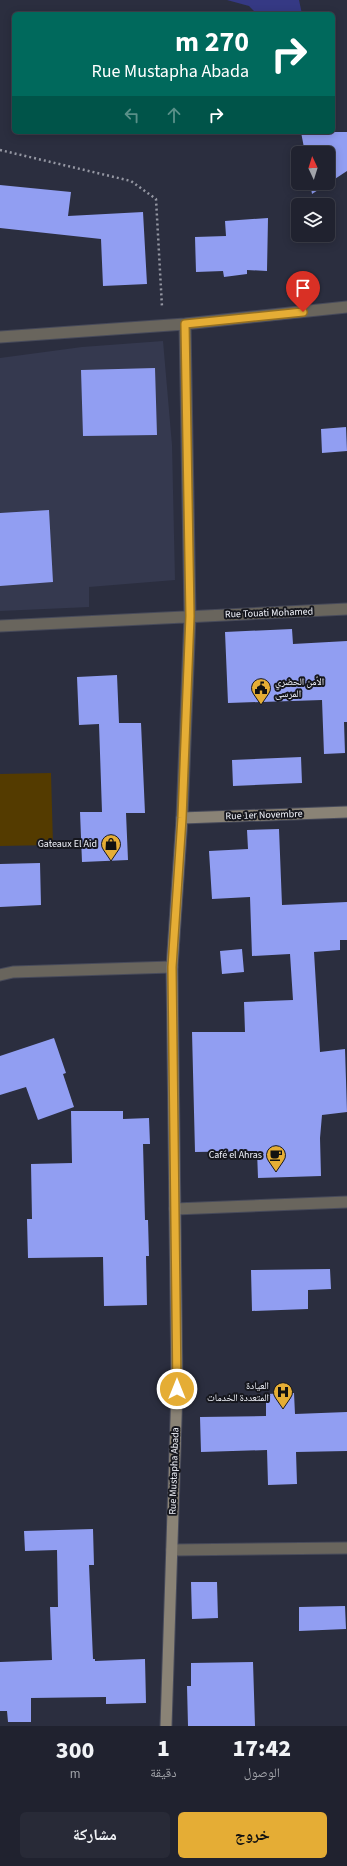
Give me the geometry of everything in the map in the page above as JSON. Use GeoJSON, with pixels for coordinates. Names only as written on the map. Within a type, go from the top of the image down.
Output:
{"type":"FeatureCollection","features":[{"type":"Feature","properties":{"kind":"main road","name":"Rue 1er Novembre"},"geometry":{"type":"LineString","coordinates":[[182,818],[347,812]]}},
{"type":"Feature","properties":{"kind":"main road","name":"Rue Mustapha Abada"},"geometry":{"type":"LineString","coordinates":[[166,1726],[177,1389],[172,967],[182,818]]}},
{"type":"Feature","properties":{"kind":"street"},"geometry":{"type":"LineString","coordinates":[[0,337],[185,324],[347,307]]}},
{"type":"Feature","properties":{"kind":"street","name":"Rue Mustapha Abada"},"geometry":{"type":"LineString","coordinates":[[182,818],[190,616],[185,324]]}},
{"type":"Feature","properties":{"kind":"street","name":"Rue Touati Mohamed"},"geometry":{"type":"LineString","coordinates":[[0,626],[347,609]]}},
{"type":"Feature","properties":{"kind":"street"},"geometry":{"type":"LineString","coordinates":[[0,975],[13,972],[172,967]]}},
{"type":"Feature","properties":{"kind":"street"},"geometry":{"type":"LineString","coordinates":[[176,1209],[347,1202]]}},
{"type":"Feature","properties":{"kind":"street"},"geometry":{"type":"LineString","coordinates":[[172,1550],[347,1548]]}},
{"type":"Feature","properties":{"kind":"path"},"geometry":{"type":"LineString","coordinates":[[0,150],[131,181],[156,199],[163,313],[185,324]]}},
{"type":"Feature","properties":{"kind":"shaded area"},"geometry":{"type":"Polygon","coordinates":[[[227,0],[299,0],[302,12],[255,12],[249,6],[227,0]]]}},
{"type":"Feature","properties":{"kind":"shaded area"},"geometry":{"type":"Polygon","coordinates":[[[163,341],[172,445],[175,580],[89,587],[89,607],[0,611],[0,358],[82,347],[163,341]]]}},
{"type":"Feature","properties":{"kind":"shaded area"},"geometry":{"type":"Polygon","coordinates":[[[51,773],[53,845],[0,846],[0,774],[51,773]]]}},
{"type":"Feature","properties":{"kind":"building"},"geometry":{"type":"Polygon","coordinates":[[[335,132],[347,132],[347,171],[335,179],[335,146],[304,146],[301,134],[335,134],[335,132]]]}},
{"type":"Feature","properties":{"kind":"building"},"geometry":{"type":"Polygon","coordinates":[[[0,185],[71,192],[68,216],[143,212],[147,284],[103,286],[101,239],[0,228],[0,185]]]}},
{"type":"Feature","properties":{"kind":"building"},"geometry":{"type":"Polygon","coordinates":[[[311,190],[318,190],[312,194],[311,190]]]}},
{"type":"Feature","properties":{"kind":"building"},"geometry":{"type":"Polygon","coordinates":[[[268,218],[267,271],[247,270],[247,274],[224,277],[223,271],[196,272],[195,237],[226,236],[225,221],[268,218]]]}},
{"type":"Feature","properties":{"kind":"building"},"geometry":{"type":"Polygon","coordinates":[[[155,368],[157,435],[83,436],[81,370],[155,368]]]}},
{"type":"Feature","properties":{"kind":"building"},"geometry":{"type":"Polygon","coordinates":[[[346,427],[347,451],[322,453],[321,429],[346,427]]]}},
{"type":"Feature","properties":{"kind":"building"},"geometry":{"type":"Polygon","coordinates":[[[49,510],[53,582],[0,586],[0,513],[49,510]]]}},
{"type":"Feature","properties":{"kind":"building"},"geometry":{"type":"Polygon","coordinates":[[[292,629],[293,644],[347,641],[347,722],[344,722],[345,753],[324,754],[322,700],[228,703],[225,632],[292,629]]]}},
{"type":"Feature","properties":{"kind":"building"},"geometry":{"type":"Polygon","coordinates":[[[117,675],[119,723],[141,723],[145,813],[126,813],[128,860],[82,862],[80,812],[102,812],[99,724],[79,725],[77,677],[117,675]]]}},
{"type":"Feature","properties":{"kind":"building"},"geometry":{"type":"Polygon","coordinates":[[[301,757],[302,783],[233,786],[232,760],[301,757]]]}},
{"type":"Feature","properties":{"kind":"building"},"geometry":{"type":"Polygon","coordinates":[[[279,829],[282,905],[347,902],[347,940],[340,940],[340,950],[314,952],[320,1052],[345,1049],[347,1112],[322,1115],[320,1138],[321,1176],[258,1178],[257,1151],[195,1152],[192,1032],[245,1032],[244,1002],[293,1000],[290,954],[252,956],[250,897],[212,899],[209,851],[248,849],[247,830],[279,829]]]}},
{"type":"Feature","properties":{"kind":"building"},"geometry":{"type":"Polygon","coordinates":[[[40,863],[41,905],[0,907],[0,864],[40,863]]]}},
{"type":"Feature","properties":{"kind":"building"},"geometry":{"type":"Polygon","coordinates":[[[242,949],[244,972],[222,974],[220,951],[242,949]]]}},
{"type":"Feature","properties":{"kind":"building"},"geometry":{"type":"Polygon","coordinates":[[[54,1038],[66,1073],[63,1074],[74,1107],[38,1120],[26,1087],[0,1095],[0,1056],[54,1038]]]}},
{"type":"Feature","properties":{"kind":"building"},"geometry":{"type":"Polygon","coordinates":[[[71,1111],[123,1111],[123,1119],[149,1118],[150,1144],[143,1144],[145,1220],[148,1220],[149,1256],[146,1256],[147,1305],[104,1306],[103,1257],[28,1258],[27,1219],[32,1219],[31,1164],[72,1163],[71,1111]]]}},
{"type":"Feature","properties":{"kind":"building"},"geometry":{"type":"Polygon","coordinates":[[[330,1269],[331,1289],[308,1290],[308,1309],[252,1311],[251,1270],[330,1269]]]}},
{"type":"Feature","properties":{"kind":"building"},"geometry":{"type":"Polygon","coordinates":[[[294,1393],[295,1414],[347,1412],[347,1451],[296,1452],[297,1484],[268,1485],[267,1450],[201,1452],[200,1417],[266,1416],[266,1394],[294,1393]]]}},
{"type":"Feature","properties":{"kind":"building"},"geometry":{"type":"Polygon","coordinates":[[[93,1529],[94,1565],[89,1565],[93,1659],[95,1659],[95,1661],[145,1659],[146,1703],[106,1704],[106,1697],[31,1698],[31,1722],[8,1722],[7,1711],[0,1711],[0,1662],[52,1660],[50,1607],[58,1607],[57,1550],[25,1551],[24,1531],[93,1529]]]}},
{"type":"Feature","properties":{"kind":"building"},"geometry":{"type":"Polygon","coordinates":[[[191,1582],[217,1582],[218,1618],[192,1619],[191,1582]]]}},
{"type":"Feature","properties":{"kind":"building"},"geometry":{"type":"Polygon","coordinates":[[[345,1606],[346,1629],[299,1631],[299,1607],[345,1606]]]}},
{"type":"Feature","properties":{"kind":"building"},"geometry":{"type":"Polygon","coordinates":[[[253,1662],[255,1726],[188,1726],[187,1686],[191,1686],[191,1663],[253,1662]]]}},
{"type":"Feature","properties":{"kind":"place","name":"الأمن الحضري المرسى"},"geometry":{"type":"Point","coordinates":[261,705]}},
{"type":"Feature","properties":{"kind":"place","name":"Gateaux El Aid"},"geometry":{"type":"Point","coordinates":[111,861]}},
{"type":"Feature","properties":{"kind":"place","name":"Café el Ahras"},"geometry":{"type":"Point","coordinates":[276,1172]}},
{"type":"Feature","properties":{"kind":"place","name":"العيادة المتعددة الخدمات"},"geometry":{"type":"Point","coordinates":[283,1409]}},
{"type":"Feature","properties":{"kind":"route"},"geometry":{"type":"LineString","coordinates":[[177,1389],[172,967],[182,818],[190,616],[185,324],[303,312]]}}]}
